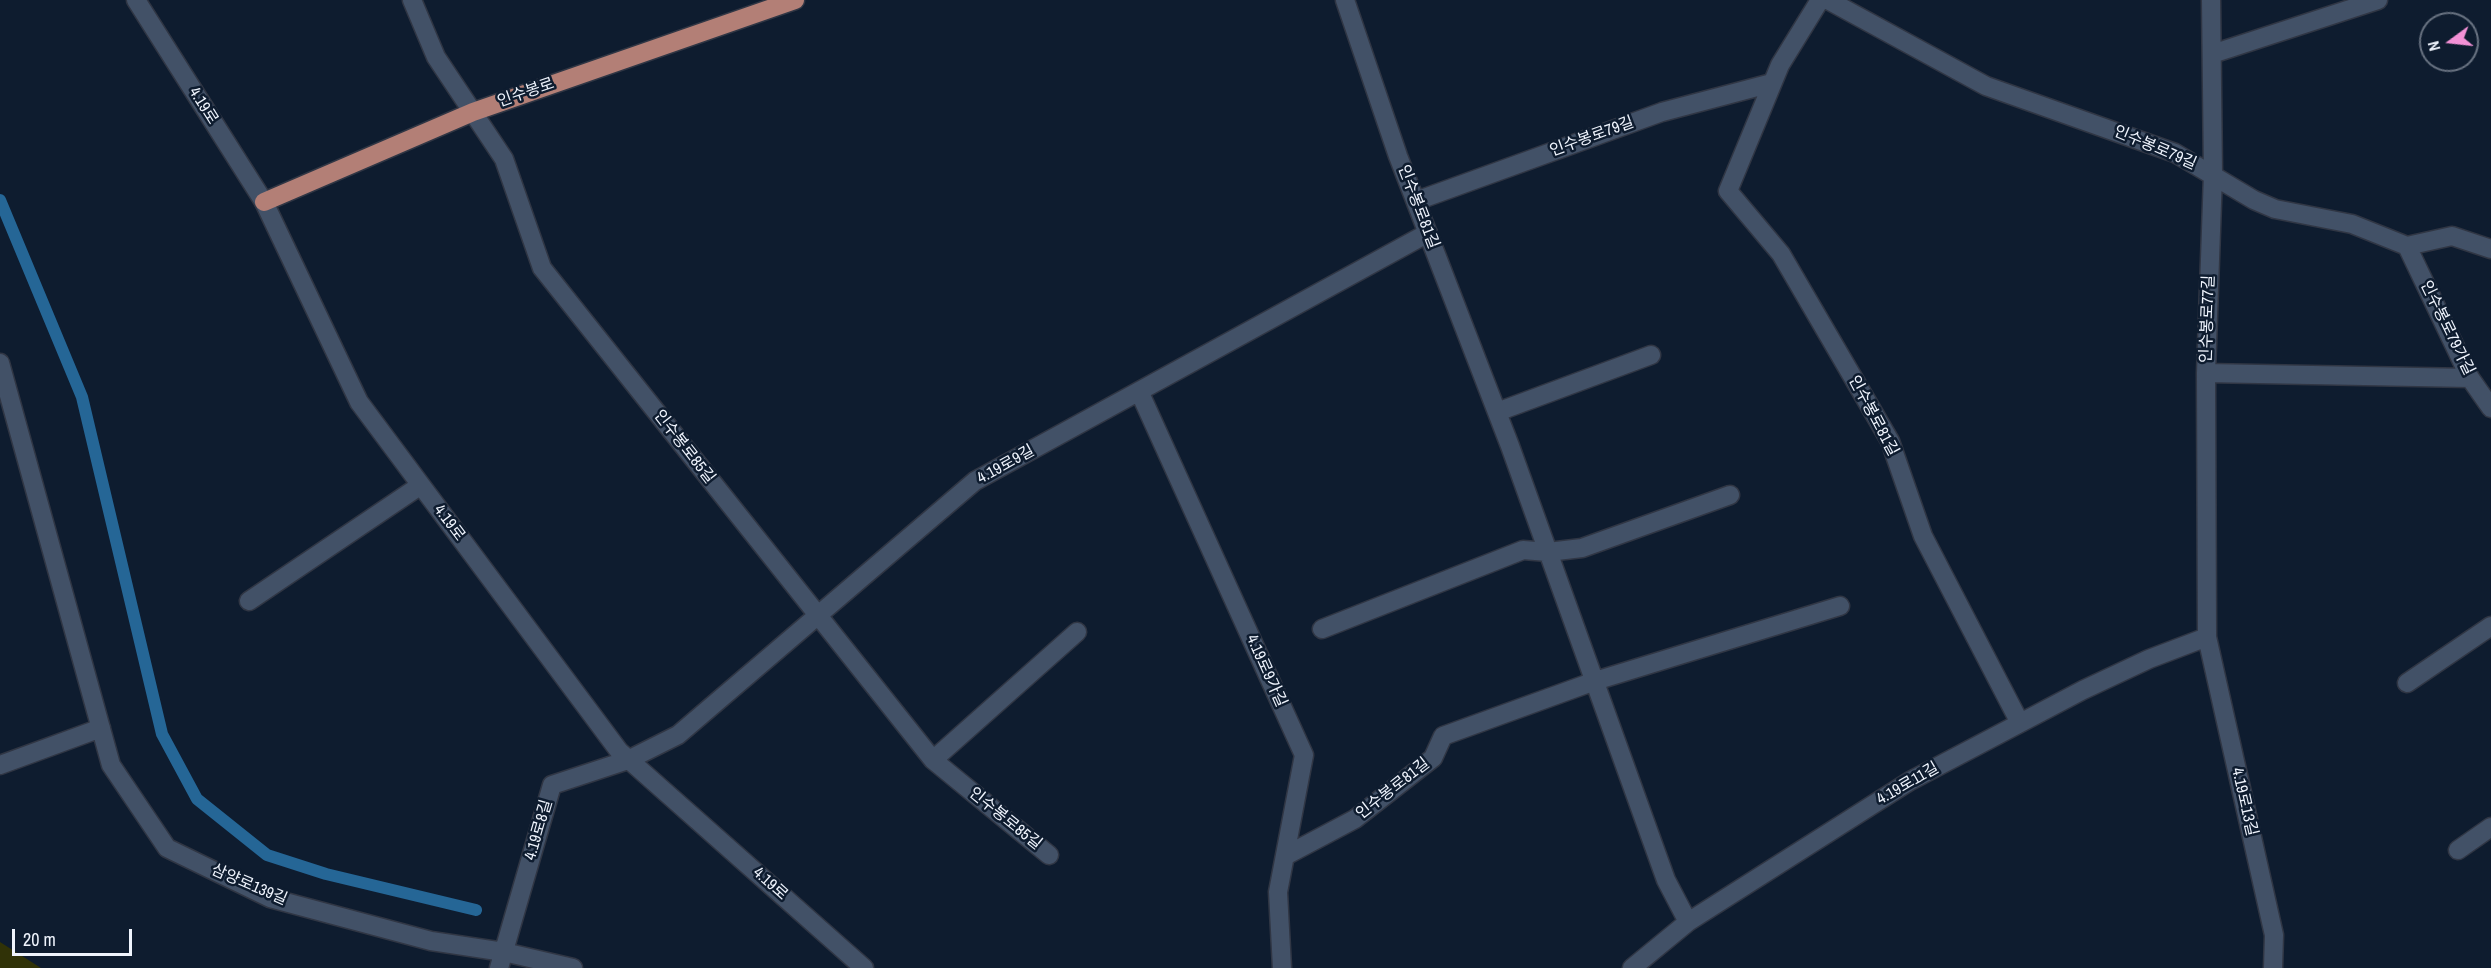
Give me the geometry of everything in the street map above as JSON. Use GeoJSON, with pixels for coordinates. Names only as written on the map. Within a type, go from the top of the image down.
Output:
{"type":"FeatureCollection","features":[{"type":"Feature","properties":{"kind":"main road","name":"인수봉로"},"geometry":{"type":"LineString","coordinates":[[264,202],[473,112],[795,0]]}},
{"type":"Feature","properties":{"kind":"street","name":"4.19로"},"geometry":{"type":"LineString","coordinates":[[136,0],[264,202],[359,402],[619,751],[864,968]]}},
{"type":"Feature","properties":{"kind":"street","name":"인수봉로85길"},"geometry":{"type":"LineString","coordinates":[[412,0],[436,57],[504,159],[542,268],[933,760],[1049,855]]}},
{"type":"Feature","properties":{"kind":"street","name":"인수봉로81길"},"geometry":{"type":"LineString","coordinates":[[1345,0],[1416,201],[1497,412],[1666,880],[1688,922]]}},
{"type":"Feature","properties":{"kind":"street"},"geometry":{"type":"LineString","coordinates":[[1773,83],[1780,65],[1820,0]]}},
{"type":"Feature","properties":{"kind":"street","name":"인수봉로79길"},"geometry":{"type":"LineString","coordinates":[[1828,0],[1986,86],[2175,153],[2254,200],[2275,208],[2352,224],[2407,246]]}},
{"type":"Feature","properties":{"kind":"street","name":"인수봉로77길"},"geometry":{"type":"LineString","coordinates":[[2206,638],[2206,373],[2213,174],[2211,0]]}},
{"type":"Feature","properties":{"kind":"street"},"geometry":{"type":"LineString","coordinates":[[2212,54],[2378,0]]}},
{"type":"Feature","properties":{"kind":"street","name":"인수봉로81길"},"geometry":{"type":"LineString","coordinates":[[1773,83],[1728,191],[1781,254],[1890,441],[1923,536],[2020,723]]}},
{"type":"Feature","properties":{"kind":"street","name":"인수봉로79길"},"geometry":{"type":"LineString","coordinates":[[1416,201],[1662,112],[1773,83]]}},
{"type":"Feature","properties":{"kind":"street","name":"4.19로9길"},"geometry":{"type":"LineString","coordinates":[[628,760],[678,735],[975,481],[1428,233]]}},
{"type":"Feature","properties":{"kind":"street"},"geometry":{"type":"LineString","coordinates":[[2407,246],[2452,236],[2491,249]]}},
{"type":"Feature","properties":{"kind":"street","name":"인수봉로79가길"},"geometry":{"type":"LineString","coordinates":[[2407,246],[2470,378],[2491,408]]}},
{"type":"Feature","properties":{"kind":"street"},"geometry":{"type":"LineString","coordinates":[[1497,412],[1651,355]]}},
{"type":"Feature","properties":{"kind":"street","name":"삼양로139길"},"geometry":{"type":"LineString","coordinates":[[0,363],[111,765],[167,848],[270,898],[501,960]]}},
{"type":"Feature","properties":{"kind":"street"},"geometry":{"type":"LineString","coordinates":[[2206,373],[2470,378]]}},
{"type":"Feature","properties":{"kind":"street","name":"4.19로9가길"},"geometry":{"type":"LineString","coordinates":[[1139,391],[1304,755],[1278,892],[1282,968]]}},
{"type":"Feature","properties":{"kind":"street"},"geometry":{"type":"LineString","coordinates":[[249,601],[421,485]]}},
{"type":"Feature","properties":{"kind":"street"},"geometry":{"type":"LineString","coordinates":[[1322,628],[1523,550],[1548,552],[1582,548],[1730,495]]}},
{"type":"Feature","properties":{"kind":"street","name":"인수봉로81길"},"geometry":{"type":"LineString","coordinates":[[1285,856],[1355,819],[1433,758],[1443,736],[1595,681],[1840,606]]}},
{"type":"Feature","properties":{"kind":"street"},"geometry":{"type":"LineString","coordinates":[[2408,683],[2491,626]]}},
{"type":"Feature","properties":{"kind":"street"},"geometry":{"type":"LineString","coordinates":[[933,760],[1077,632]]}},
{"type":"Feature","properties":{"kind":"street","name":"4.19로11길"},"geometry":{"type":"LineString","coordinates":[[1644,965],[1688,922],[1910,781],[2149,659],[2206,638]]}},
{"type":"Feature","properties":{"kind":"street","name":"4.19로13길"},"geometry":{"type":"LineString","coordinates":[[2206,638],[2274,935],[2273,968]]}},
{"type":"Feature","properties":{"kind":"street"},"geometry":{"type":"LineString","coordinates":[[0,765],[101,728]]}},
{"type":"Feature","properties":{"kind":"street","name":"4.19로8길"},"geometry":{"type":"LineString","coordinates":[[501,960],[552,785],[628,760]]}},
{"type":"Feature","properties":{"kind":"street"},"geometry":{"type":"LineString","coordinates":[[2458,850],[2491,827]]}},
{"type":"Feature","properties":{"kind":"street"},"geometry":{"type":"LineString","coordinates":[[501,960],[573,968]]}},
{"type":"Feature","properties":{"kind":"shaded area"},"geometry":{"type":"Polygon","coordinates":[[[0,942],[41,968],[0,968],[0,942]]]}},
{"type":"Feature","properties":{"kind":"waterway"},"geometry":{"type":"LineString","coordinates":[[0,200],[82,397],[162,734],[197,799],[267,855],[326,874],[476,910]]}}]}
